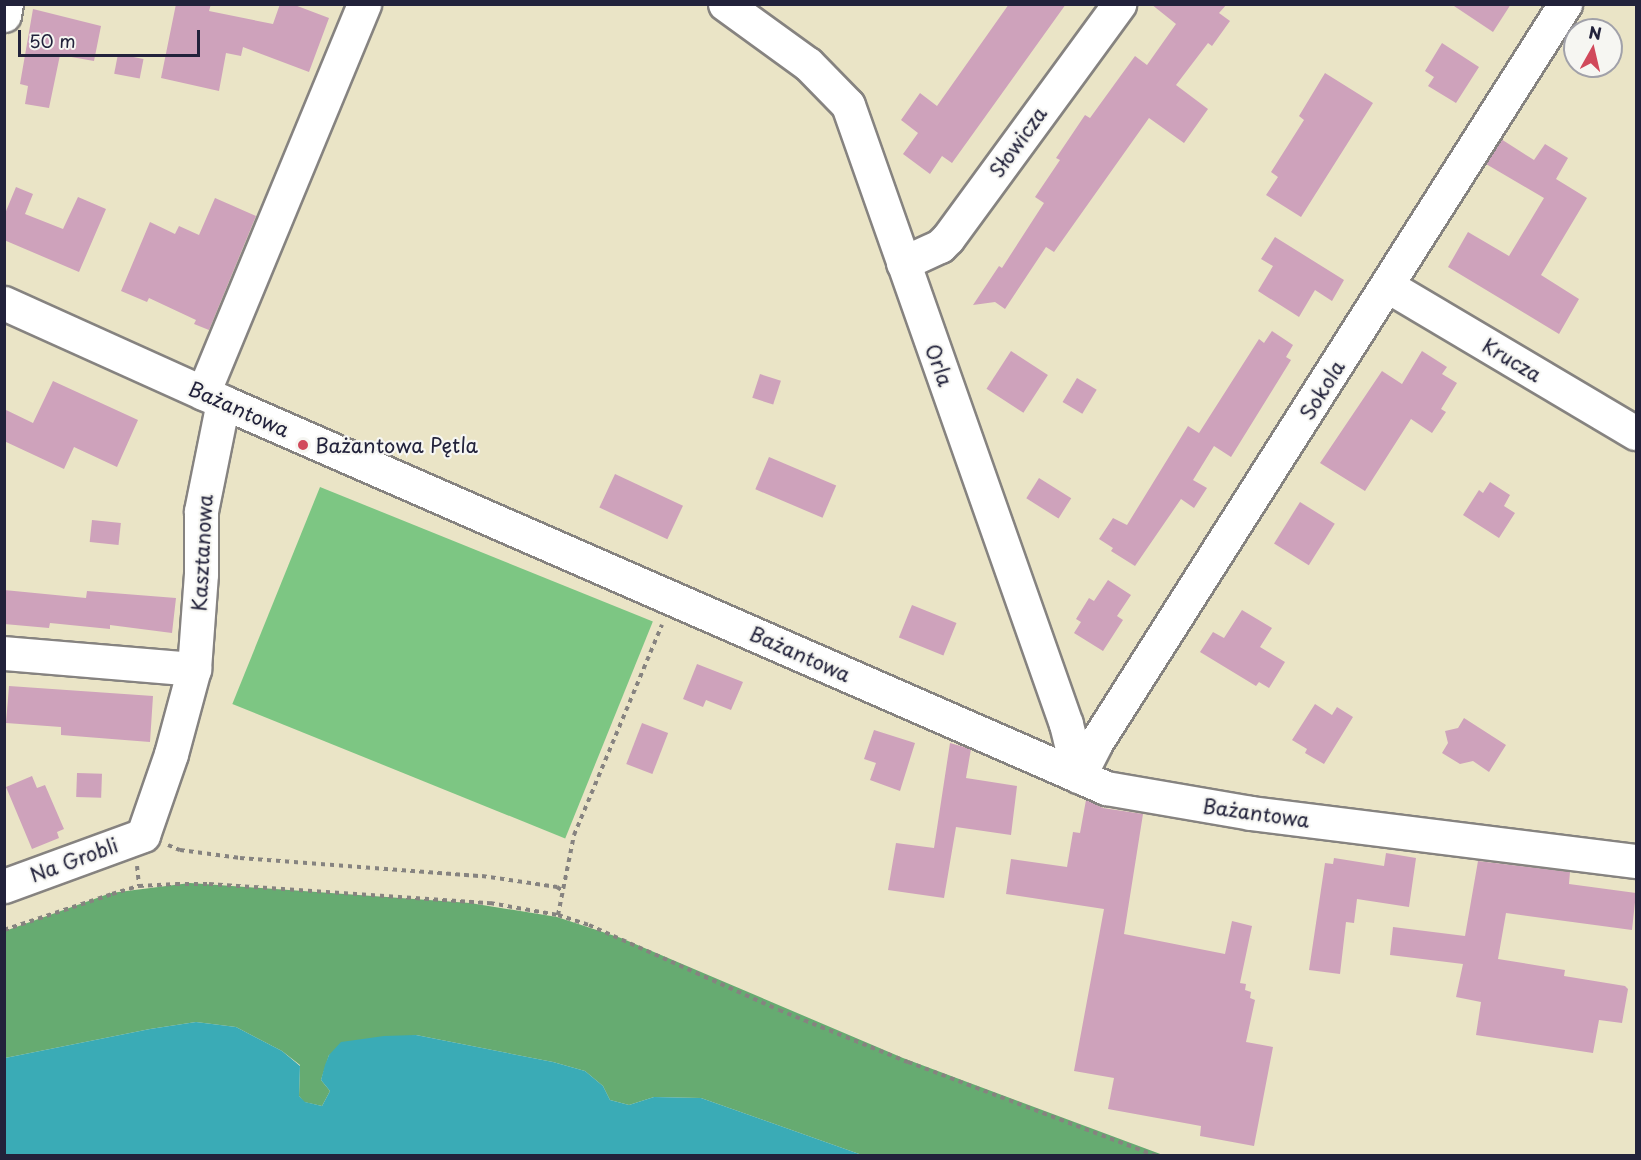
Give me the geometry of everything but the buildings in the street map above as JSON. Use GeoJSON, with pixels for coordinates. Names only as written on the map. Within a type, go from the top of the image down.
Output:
{"type":"FeatureCollection","features":[{"type":"Feature","properties":{"kind":"street"},"geometry":{"type":"LineString","coordinates":[[4,15],[6,4]]}},
{"type":"Feature","properties":{"kind":"street","name":"Kasztanowa"},"geometry":{"type":"LineString","coordinates":[[143,835],[171,754],[194,669],[201,574],[201,511],[213,397],[364,4]]}},
{"type":"Feature","properties":{"kind":"street","name":"Orla"},"geometry":{"type":"LineString","coordinates":[[725,4],[808,64],[848,105],[1066,724],[1078,776]]}},
{"type":"Feature","properties":{"kind":"street","name":"Słowicza"},"geometry":{"type":"LineString","coordinates":[[903,263],[940,246],[948,238],[1119,4]]}},
{"type":"Feature","properties":{"kind":"street","name":"Sokola"},"geometry":{"type":"LineString","coordinates":[[1078,776],[1095,744],[1565,4]]}},
{"type":"Feature","properties":{"kind":"street","name":"Krucza"},"geometry":{"type":"LineString","coordinates":[[1388,286],[1636,433]]}},
{"type":"Feature","properties":{"kind":"street","name":"Bażantowa"},"geometry":{"type":"LineString","coordinates":[[4,303],[1078,776],[1121,791],[1250,813],[1636,861]]}},
{"type":"Feature","properties":{"kind":"street"},"geometry":{"type":"LineString","coordinates":[[4,653],[194,669]]}},
{"type":"Feature","properties":{"kind":"street","name":"Na Grobli"},"geometry":{"type":"LineString","coordinates":[[4,886],[143,835]]}},
{"type":"Feature","properties":{"kind":"path"},"geometry":{"type":"LineString","coordinates":[[558,915],[574,834],[666,614]]}},
{"type":"Feature","properties":{"kind":"path"},"geometry":{"type":"LineString","coordinates":[[143,835],[180,850],[240,858],[482,876],[557,887],[563,891]]}},
{"type":"Feature","properties":{"kind":"path"},"geometry":{"type":"LineString","coordinates":[[4,930],[139,886],[176,884],[210,884],[490,903],[558,915],[589,925],[779,1010],[908,1062],[1157,1155]]}},
{"type":"Feature","properties":{"kind":"green space"},"geometry":{"type":"Polygon","coordinates":[[[320,487],[653,621],[565,838],[232,704],[320,487]]]}},
{"type":"Feature","properties":{"kind":"green space"},"geometry":{"type":"Polygon","coordinates":[[[190,883],[470,903],[557,917],[621,938],[903,1058],[1163,1155],[862,1155],[701,1098],[654,1097],[629,1105],[610,1100],[603,1086],[585,1071],[553,1062],[416,1035],[329,1055],[321,1080],[330,1091],[322,1106],[304,1102],[299,1096],[300,1065],[282,1051],[236,1027],[196,1022],[5,1058],[5,931],[111,893],[190,883]]]}},
{"type":"Feature","properties":{"kind":"water"},"geometry":{"type":"Polygon","coordinates":[[[196,1022],[236,1027],[282,1051],[300,1066],[299,1096],[305,1102],[322,1106],[330,1091],[321,1080],[325,1065],[329,1055],[341,1042],[384,1036],[416,1035],[553,1062],[585,1071],[603,1086],[610,1100],[629,1105],[654,1097],[701,1098],[862,1155],[5,1155],[5,1058],[196,1022]]]}},
{"type":"Feature","properties":{"kind":"place","name":"Bażantowa Pętla"},"geometry":{"type":"Point","coordinates":[303,445]}}]}
